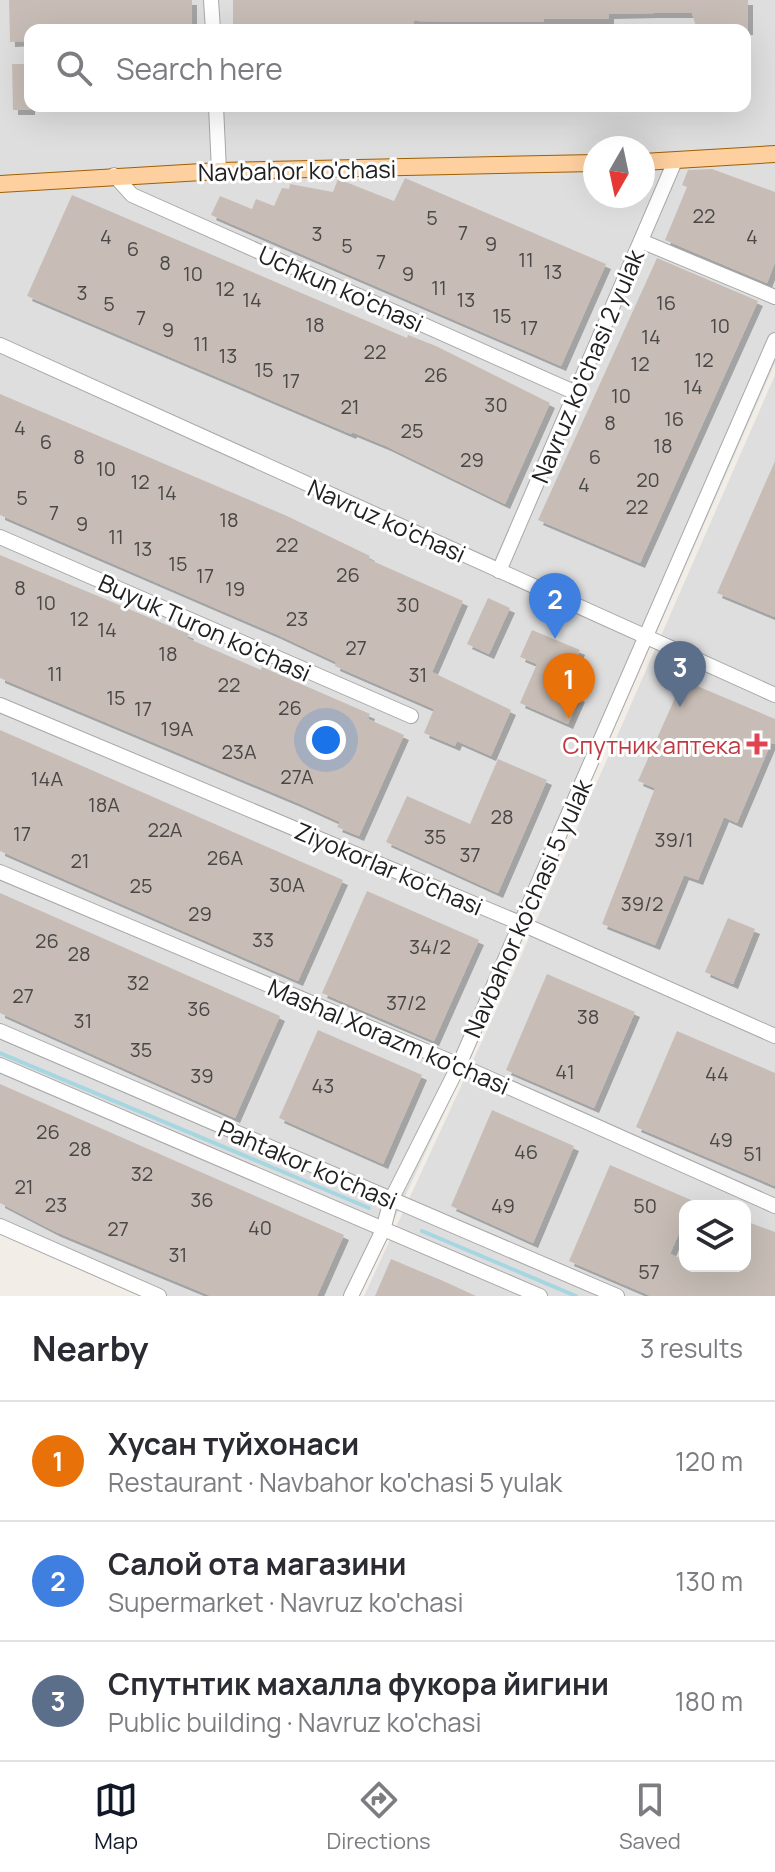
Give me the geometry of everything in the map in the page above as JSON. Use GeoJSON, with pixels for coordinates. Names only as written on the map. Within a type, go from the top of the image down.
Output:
{"type":"FeatureCollection","features":[{"type":"Feature","properties":{"kind":"main road"},"geometry":{"type":"LineString","coordinates":[[655,162],[775,154]]}},
{"type":"Feature","properties":{"kind":"main road","name":"Navbahor ko'chasi"},"geometry":{"type":"LineString","coordinates":[[0,184],[219,171],[583,163]]}},
{"type":"Feature","properties":{"kind":"street"},"geometry":{"type":"LineString","coordinates":[[211,0],[213,24]]}},
{"type":"Feature","properties":{"kind":"street"},"geometry":{"type":"LineString","coordinates":[[216,112],[219,171]]}},
{"type":"Feature","properties":{"kind":"street","name":"Navruz ko'chasi 2 yulak"},"geometry":{"type":"LineString","coordinates":[[499,571],[675,161]]}},
{"type":"Feature","properties":{"kind":"street","name":"Uchkun ko'chasi"},"geometry":{"type":"LineString","coordinates":[[114,175],[132,195],[574,392]]}},
{"type":"Feature","properties":{"kind":"street"},"geometry":{"type":"LineString","coordinates":[[641,241],[775,297]]}},
{"type":"Feature","properties":{"kind":"street","name":"Navbahor ko'chasi 5 yulak"},"geometry":{"type":"LineString","coordinates":[[351,1296],[383,1230],[391,1200],[459,1065],[775,340]]}},
{"type":"Feature","properties":{"kind":"street","name":"Navruz ko'chasi"},"geometry":{"type":"LineString","coordinates":[[0,345],[775,695]]}},
{"type":"Feature","properties":{"kind":"street","name":"Buyuk Turon ko'chasi"},"geometry":{"type":"LineString","coordinates":[[0,537],[411,716]]}},
{"type":"Feature","properties":{"kind":"street","name":"Ziyokorlar ko'chasi"},"geometry":{"type":"LineString","coordinates":[[0,705],[520,923],[775,1036]]}},
{"type":"Feature","properties":{"kind":"street","name":"Mashal Xorazm ko'chasi"},"geometry":{"type":"LineString","coordinates":[[0,872],[459,1065],[775,1206]]}},
{"type":"Feature","properties":{"kind":"street","name":"Pahtakor ko'chasi"},"geometry":{"type":"LineString","coordinates":[[0,1031],[617,1296]]}},
{"type":"Feature","properties":{"kind":"street","name":"Pahtakor ko'chasi"},"geometry":{"type":"LineString","coordinates":[[0,1065],[540,1296]]}},
{"type":"Feature","properties":{"kind":"street"},"geometry":{"type":"LineString","coordinates":[[0,1226],[159,1296]]}},
{"type":"Feature","properties":{"kind":"shaded area"},"geometry":{"type":"Polygon","coordinates":[[[0,0],[775,0],[775,363],[458,1084],[358,1296],[142,1296],[0,1231],[0,0]]]}},
{"type":"Feature","properties":{"kind":"shaded area"},"geometry":{"type":"Polygon","coordinates":[[[775,375],[775,1296],[364,1296],[514,972],[775,375]]]}},
{"type":"Feature","properties":{"kind":"building"},"geometry":{"type":"Polygon","coordinates":[[[9,0],[192,0],[192,24],[24,24],[24,41],[10,42],[9,0]]]}},
{"type":"Feature","properties":{"kind":"building"},"geometry":{"type":"Polygon","coordinates":[[[233,0],[748,0],[748,24],[695,24],[692,13],[609,14],[609,19],[544,19],[544,22],[233,24],[233,0]]]}},
{"type":"Feature","properties":{"kind":"building"},"geometry":{"type":"Polygon","coordinates":[[[12,64],[24,64],[24,110],[13,110],[12,64]]]}},
{"type":"Feature","properties":{"kind":"building"},"geometry":{"type":"Polygon","coordinates":[[[712,169],[775,192],[775,262],[767,283],[665,240],[687,187],[682,185],[688,170],[712,169]]]}},
{"type":"Feature","properties":{"kind":"building"},"geometry":{"type":"Polygon","coordinates":[[[405,178],[606,264],[561,366],[211,215],[220,196],[252,209],[256,199],[274,206],[282,188],[289,189],[290,184],[333,192],[338,179],[394,201],[405,178]]]}},
{"type":"Feature","properties":{"kind":"building"},"geometry":{"type":"Polygon","coordinates":[[[72,195],[407,338],[408,335],[436,346],[550,403],[505,504],[386,446],[351,434],[27,296],[72,195]]]}},
{"type":"Feature","properties":{"kind":"building"},"geometry":{"type":"Polygon","coordinates":[[[657,258],[758,301],[640,563],[538,520],[657,258]]]}},
{"type":"Feature","properties":{"kind":"building"},"geometry":{"type":"Polygon","coordinates":[[[0,394],[287,516],[370,556],[368,559],[463,601],[432,672],[511,710],[491,756],[457,741],[455,746],[424,733],[434,709],[335,666],[336,662],[276,634],[0,515],[0,394]]]}},
{"type":"Feature","properties":{"kind":"building"},"geometry":{"type":"Polygon","coordinates":[[[775,461],[775,617],[717,593],[775,461]]]}},
{"type":"Feature","properties":{"kind":"building"},"geometry":{"type":"Polygon","coordinates":[[[0,555],[189,634],[187,638],[261,670],[262,667],[370,714],[368,719],[404,735],[359,836],[337,827],[340,822],[298,803],[0,678],[0,555]]]}},
{"type":"Feature","properties":{"kind":"building"},"geometry":{"type":"Polygon","coordinates":[[[488,598],[510,608],[489,654],[467,644],[488,598]]]}},
{"type":"Feature","properties":{"kind":"building"},"geometry":{"type":"Polygon","coordinates":[[[532,630],[580,650],[563,690],[580,697],[568,724],[520,703],[537,664],[520,657],[532,630]]]}},
{"type":"Feature","properties":{"kind":"building"},"geometry":{"type":"Polygon","coordinates":[[[683,680],[775,719],[775,744],[771,743],[737,823],[724,817],[698,880],[684,875],[655,945],[602,924],[655,788],[638,781],[683,680]]]}},
{"type":"Feature","properties":{"kind":"building"},"geometry":{"type":"Polygon","coordinates":[[[0,730],[343,880],[298,981],[0,851],[0,730]]]}},
{"type":"Feature","properties":{"kind":"building"},"geometry":{"type":"Polygon","coordinates":[[[498,759],[547,780],[498,893],[386,842],[407,796],[470,824],[498,759]]]}},
{"type":"Feature","properties":{"kind":"building"},"geometry":{"type":"Polygon","coordinates":[[[367,891],[479,940],[434,1041],[322,993],[367,891]]]}},
{"type":"Feature","properties":{"kind":"building"},"geometry":{"type":"Polygon","coordinates":[[[0,893],[280,1016],[235,1118],[0,1013],[0,893]]]}},
{"type":"Feature","properties":{"kind":"building"},"geometry":{"type":"Polygon","coordinates":[[[728,918],[755,929],[733,984],[705,972],[728,918]]]}},
{"type":"Feature","properties":{"kind":"building"},"geometry":{"type":"Polygon","coordinates":[[[547,974],[635,1012],[594,1108],[506,1070],[547,974]]]}},
{"type":"Feature","properties":{"kind":"building"},"geometry":{"type":"Polygon","coordinates":[[[318,1030],[422,1075],[383,1164],[279,1118],[318,1030]]]}},
{"type":"Feature","properties":{"kind":"building"},"geometry":{"type":"Polygon","coordinates":[[[677,1031],[775,1073],[775,1186],[636,1127],[677,1031]]]}},
{"type":"Feature","properties":{"kind":"building"},"geometry":{"type":"Polygon","coordinates":[[[0,1084],[344,1235],[317,1296],[211,1296],[56,1232],[0,1203],[0,1084]]]}},
{"type":"Feature","properties":{"kind":"building"},"geometry":{"type":"Polygon","coordinates":[[[492,1110],[574,1146],[533,1243],[451,1206],[492,1110]]]}},
{"type":"Feature","properties":{"kind":"building"},"geometry":{"type":"Polygon","coordinates":[[[610,1165],[691,1200],[679,1200],[679,1233],[670,1254],[679,1258],[679,1272],[751,1272],[751,1223],[775,1232],[775,1296],[651,1296],[569,1261],[610,1165]]]}},
{"type":"Feature","properties":{"kind":"building"},"geometry":{"type":"Polygon","coordinates":[[[391,1259],[441,1280],[476,1296],[375,1296],[391,1259]]]}},
{"type":"Feature","properties":{"kind":"waterway"},"geometry":{"type":"LineString","coordinates":[[0,1053],[369,1208]]}},
{"type":"Feature","properties":{"kind":"waterway"},"geometry":{"type":"LineString","coordinates":[[422,1231],[576,1296]]}},
{"type":"Feature","properties":{"kind":"place","name":"Салой ота магазини"},"geometry":{"type":"Point","coordinates":[555,639]}},
{"type":"Feature","properties":{"kind":"place","name":"Спутнтик махалла фукора йигини"},"geometry":{"type":"Point","coordinates":[680,707]}},
{"type":"Feature","properties":{"kind":"place","name":"Хусан туйхонаси"},"geometry":{"type":"Point","coordinates":[569,719]}},
{"type":"Feature","properties":{"kind":"place","name":"Спутник аптека"},"geometry":{"type":"Point","coordinates":[757,744]}}]}
